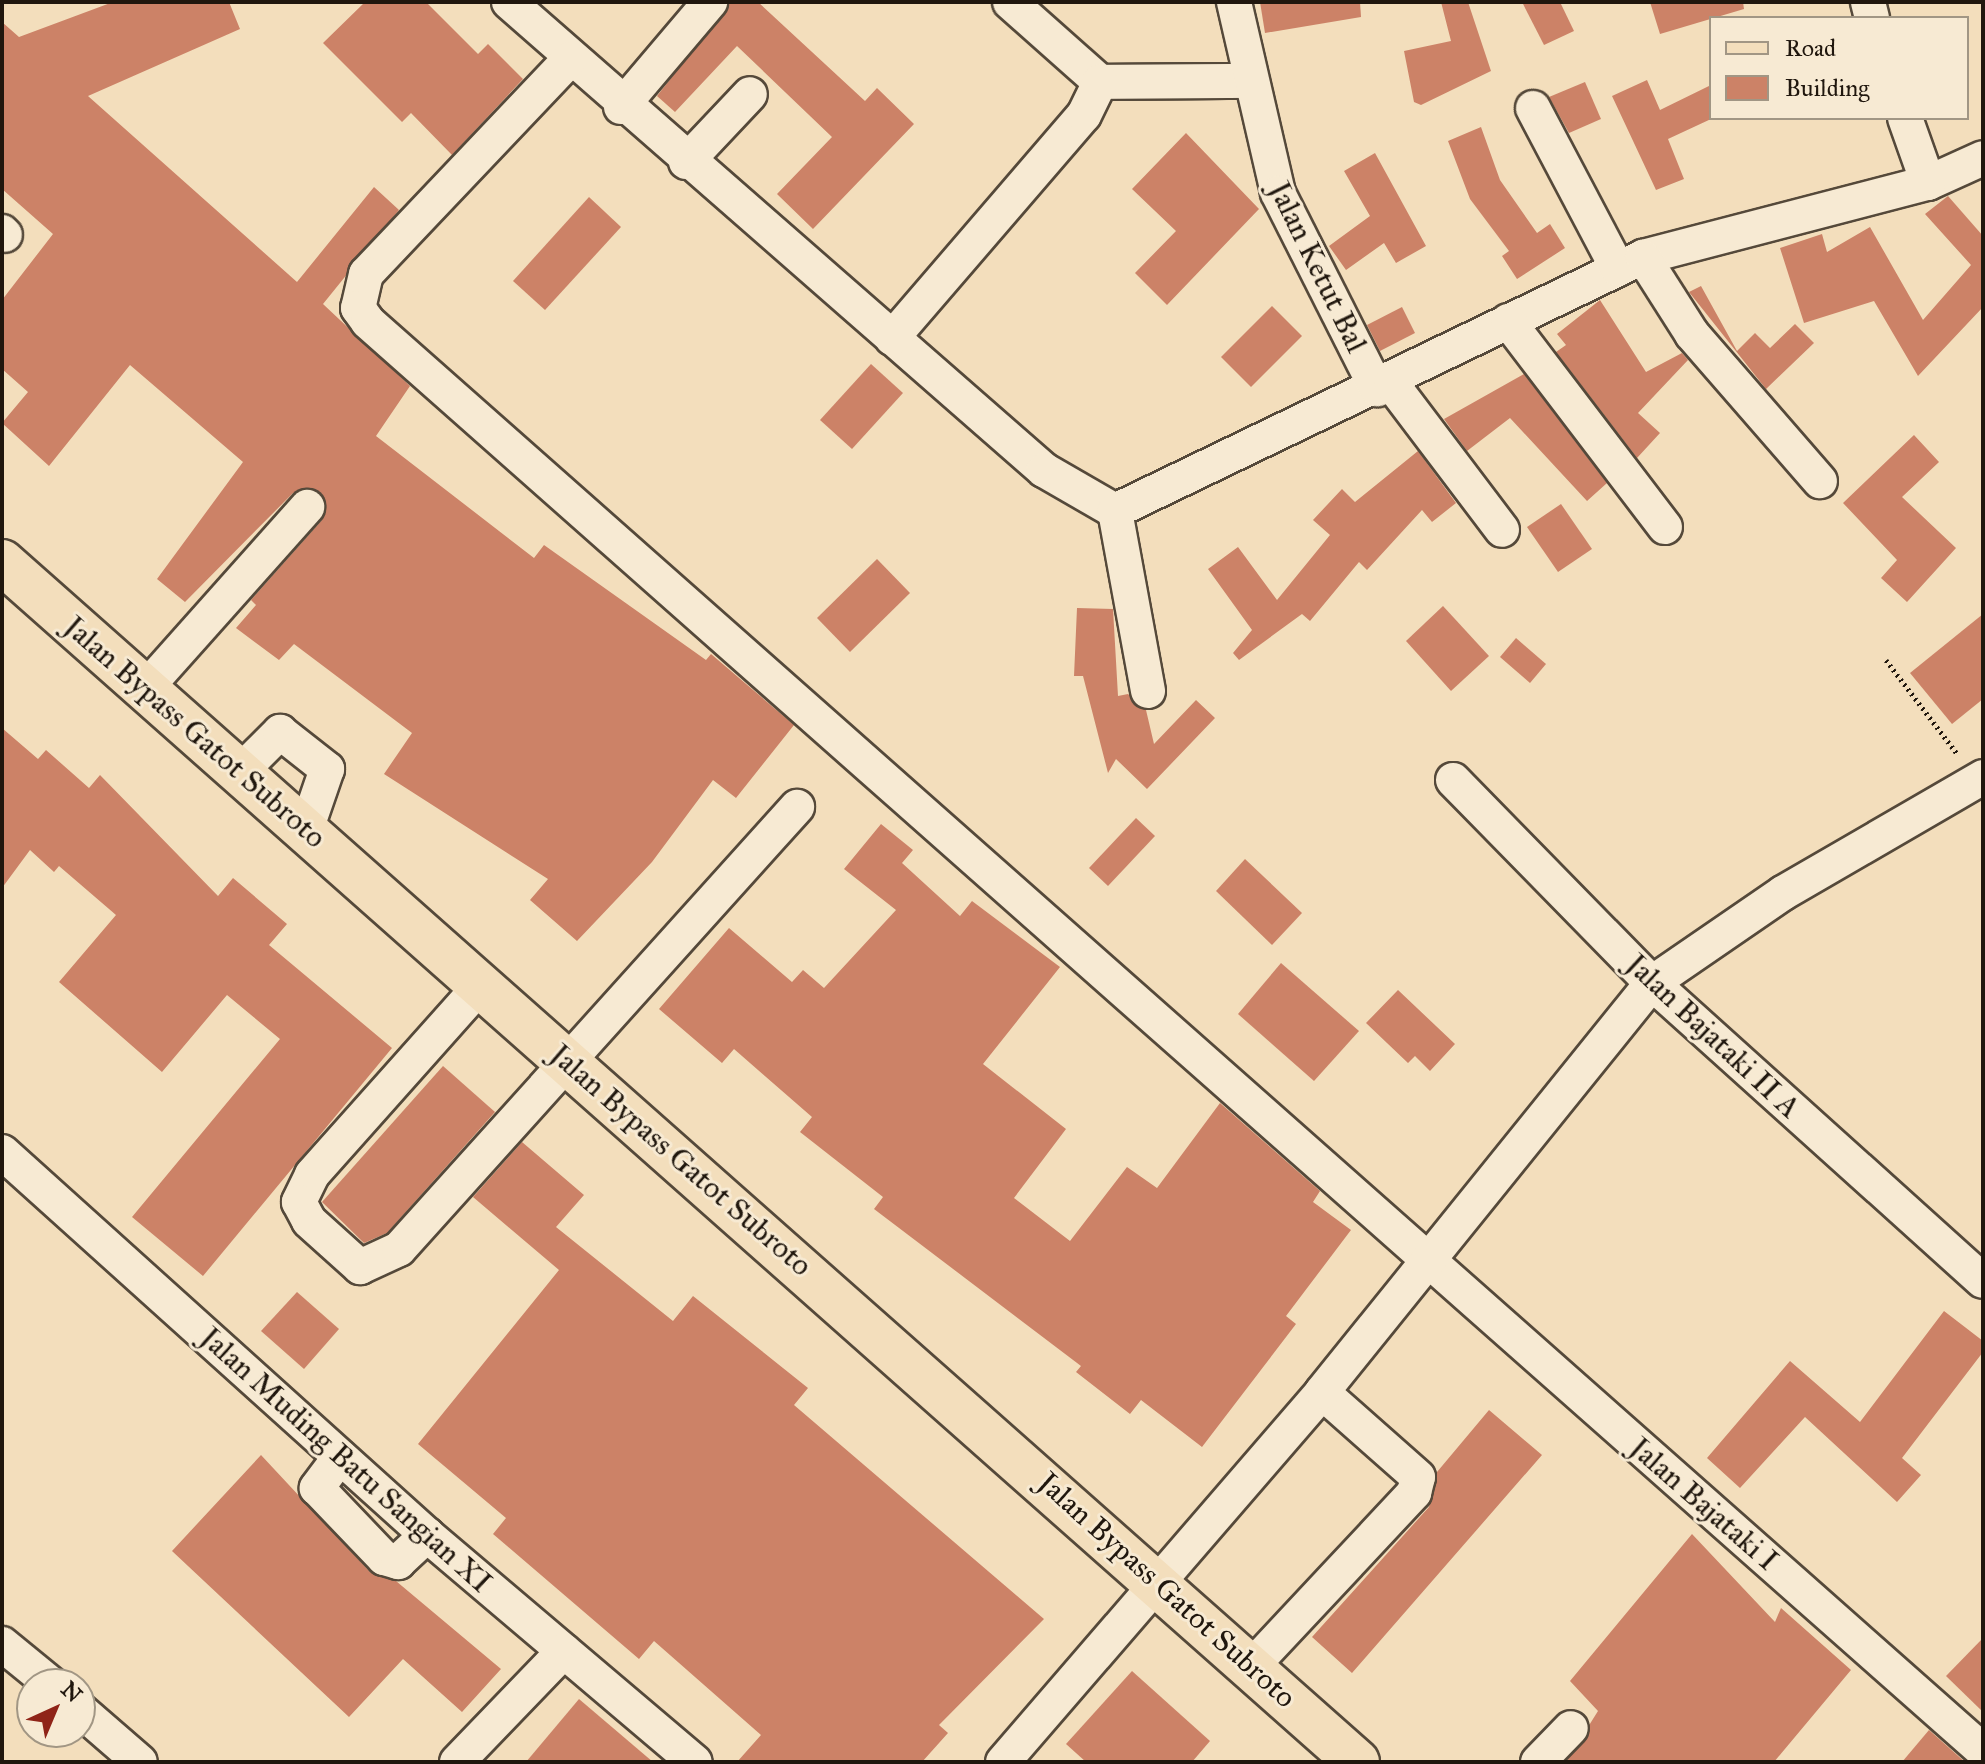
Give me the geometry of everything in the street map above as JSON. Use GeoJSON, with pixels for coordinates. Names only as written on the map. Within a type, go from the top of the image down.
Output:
{"type":"FeatureCollection","features":[{"type":"Feature","properties":{"kind":"main road","name":"Jalan Bypass Gatot Subroto"},"geometry":{"type":"LineString","coordinates":[[2,562],[1162,1583],[1253,1665],[1337,1756]]}},
{"type":"Feature","properties":{"kind":"street"},"geometry":{"type":"LineString","coordinates":[[509,2],[621,107],[1072,492],[1115,511],[1384,386],[1508,321],[1630,263],[1928,183],[1983,158]]}},
{"type":"Feature","properties":{"kind":"street"},"geometry":{"type":"LineString","coordinates":[[621,107],[710,2]]}},
{"type":"Feature","properties":{"kind":"street"},"geometry":{"type":"LineString","coordinates":[[1010,2],[1100,82],[1248,81]]}},
{"type":"Feature","properties":{"kind":"street","name":"Jalan Ketut Bal"},"geometry":{"type":"LineString","coordinates":[[1234,2],[1248,81],[1278,193],[1384,386],[1502,530]]}},
{"type":"Feature","properties":{"kind":"street","name":"Jalan Bajataki I"},"geometry":{"type":"LineString","coordinates":[[570,59],[366,274],[358,308],[368,322],[1983,1751]]}},
{"type":"Feature","properties":{"kind":"street"},"geometry":{"type":"LineString","coordinates":[[892,338],[1084,115],[1100,82]]}},
{"type":"Feature","properties":{"kind":"street"},"geometry":{"type":"LineString","coordinates":[[686,162],[750,94]]}},
{"type":"Feature","properties":{"kind":"street"},"geometry":{"type":"LineString","coordinates":[[1533,108],[1630,263],[1820,481]]}},
{"type":"Feature","properties":{"kind":"street"},"geometry":{"type":"LineString","coordinates":[[1906,120],[1928,183]]}},
{"type":"Feature","properties":{"kind":"street"},"geometry":{"type":"LineString","coordinates":[[1508,321],[1665,527]]}},
{"type":"Feature","properties":{"kind":"street"},"geometry":{"type":"LineString","coordinates":[[145,689],[307,507]]}},
{"type":"Feature","properties":{"kind":"street"},"geometry":{"type":"LineString","coordinates":[[1115,511],[1148,691]]}},
{"type":"Feature","properties":{"kind":"street"},"geometry":{"type":"LineString","coordinates":[[240,772],[280,732],[327,769],[306,830]]}},
{"type":"Feature","properties":{"kind":"street","name":"Jalan Bajataki II A"},"geometry":{"type":"LineString","coordinates":[[1453,780],[1652,983],[1983,1281]]}},
{"type":"Feature","properties":{"kind":"street"},"geometry":{"type":"LineString","coordinates":[[1003,1762],[1162,1583],[1322,1392],[1425,1257],[1652,983],[1783,893],[1981,781]]}},
{"type":"Feature","properties":{"kind":"street"},"geometry":{"type":"LineString","coordinates":[[481,985],[312,1175],[299,1202],[309,1221],[360,1267],[380,1263],[797,807]]}},
{"type":"Feature","properties":{"kind":"street","name":"Jalan Muding Batu Sangian XI"},"geometry":{"type":"LineString","coordinates":[[2,1152],[427,1535],[695,1762]]}},
{"type":"Feature","properties":{"kind":"street"},"geometry":{"type":"LineString","coordinates":[[1253,1665],[1414,1493],[1418,1477],[1322,1392]]}},
{"type":"Feature","properties":{"kind":"street"},"geometry":{"type":"LineString","coordinates":[[340,1457],[317,1488],[384,1558],[398,1562],[427,1535]]}},
{"type":"Feature","properties":{"kind":"street"},"geometry":{"type":"LineString","coordinates":[[2,1644],[31,1668]]}},
{"type":"Feature","properties":{"kind":"street"},"geometry":{"type":"LineString","coordinates":[[457,1762],[564,1651]]}},
{"type":"Feature","properties":{"kind":"street"},"geometry":{"type":"LineString","coordinates":[[96,1724],[140,1762]]}},
{"type":"Feature","properties":{"kind":"street"},"geometry":{"type":"LineString","coordinates":[[1538,1762],[1571,1728]]}},
{"type":"Feature","properties":{"kind":"path"},"geometry":{"type":"LineString","coordinates":[[1886,660],[1981,781]]}},
{"type":"Feature","properties":{"kind":"building"},"geometry":{"type":"Polygon","coordinates":[[[113,2],[229,2],[240,29],[88,96],[297,282],[374,187],[399,210],[323,304],[410,386],[376,436],[534,558],[544,545],[706,660],[711,654],[794,725],[736,798],[713,780],[652,862],[577,941],[530,900],[548,879],[384,774],[412,733],[294,644],[279,660],[236,628],[256,605],[251,600],[322,520],[321,493],[293,493],[185,602],[157,579],[243,462],[130,365],[49,466],[2,423],[28,392],[2,369],[2,300],[53,234],[2,189],[2,22],[19,37],[113,2]]]}},
{"type":"Feature","properties":{"kind":"building"},"geometry":{"type":"Polygon","coordinates":[[[365,2],[426,2],[478,54],[488,44],[523,79],[452,155],[411,113],[402,122],[323,43],[365,2]]]}},
{"type":"Feature","properties":{"kind":"building"},"geometry":{"type":"Polygon","coordinates":[[[731,2],[758,2],[865,101],[877,88],[914,124],[813,229],[777,194],[832,137],[737,46],[675,112],[657,96],[731,2]]]}},
{"type":"Feature","properties":{"kind":"building"},"geometry":{"type":"Polygon","coordinates":[[[1260,2],[1360,2],[1361,17],[1265,33],[1260,2]]]}},
{"type":"Feature","properties":{"kind":"building"},"geometry":{"type":"Polygon","coordinates":[[[1441,2],[1468,2],[1491,71],[1421,105],[1414,102],[1404,51],[1451,41],[1441,2]]]}},
{"type":"Feature","properties":{"kind":"building"},"geometry":{"type":"Polygon","coordinates":[[[1522,2],[1560,2],[1574,31],[1544,45],[1522,2]]]}},
{"type":"Feature","properties":{"kind":"building"},"geometry":{"type":"Polygon","coordinates":[[[1650,2],[1743,2],[1744,9],[1709,16],[1709,19],[1660,34],[1650,2]]]}},
{"type":"Feature","properties":{"kind":"building"},"geometry":{"type":"Polygon","coordinates":[[[1647,80],[1660,110],[1709,86],[1709,120],[1668,139],[1684,179],[1656,190],[1612,96],[1647,80]]]}},
{"type":"Feature","properties":{"kind":"building"},"geometry":{"type":"Polygon","coordinates":[[[1585,82],[1601,119],[1569,133],[1549,97],[1585,82]]]}},
{"type":"Feature","properties":{"kind":"building"},"geometry":{"type":"Polygon","coordinates":[[[1481,127],[1500,180],[1537,233],[1550,224],[1565,248],[1517,279],[1502,256],[1509,251],[1470,199],[1448,141],[1481,127]]]}},
{"type":"Feature","properties":{"kind":"building"},"geometry":{"type":"Polygon","coordinates":[[[1186,133],[1259,209],[1167,305],[1135,273],[1176,231],[1132,189],[1186,133]]]}},
{"type":"Feature","properties":{"kind":"building"},"geometry":{"type":"Polygon","coordinates":[[[1375,153],[1426,246],[1396,263],[1384,243],[1346,270],[1329,246],[1370,216],[1344,171],[1375,153]]]}},
{"type":"Feature","properties":{"kind":"building"},"geometry":{"type":"Polygon","coordinates":[[[1948,196],[1983,236],[1983,307],[1918,376],[1874,301],[1804,323],[1780,248],[1822,234],[1827,252],[1870,227],[1923,320],[1971,265],[1925,214],[1948,196]]]}},
{"type":"Feature","properties":{"kind":"building"},"geometry":{"type":"Polygon","coordinates":[[[589,197],[621,227],[545,310],[513,281],[589,197]]]}},
{"type":"Feature","properties":{"kind":"building"},"geometry":{"type":"Polygon","coordinates":[[[1701,286],[1737,351],[1755,333],[1770,348],[1795,324],[1814,343],[1766,389],[1689,292],[1701,286]]]}},
{"type":"Feature","properties":{"kind":"building"},"geometry":{"type":"Polygon","coordinates":[[[1600,300],[1646,372],[1682,353],[1688,360],[1638,413],[1660,433],[1637,458],[1556,352],[1566,345],[1557,334],[1600,300]]]}},
{"type":"Feature","properties":{"kind":"building"},"geometry":{"type":"Polygon","coordinates":[[[1272,306],[1302,336],[1251,387],[1221,357],[1272,306]]]}},
{"type":"Feature","properties":{"kind":"building"},"geometry":{"type":"Polygon","coordinates":[[[1402,307],[1415,333],[1380,351],[1367,325],[1402,307]]]}},
{"type":"Feature","properties":{"kind":"building"},"geometry":{"type":"Polygon","coordinates":[[[871,364],[903,393],[852,449],[820,420],[871,364]]]}},
{"type":"Feature","properties":{"kind":"building"},"geometry":{"type":"Polygon","coordinates":[[[1524,374],[1607,483],[1587,501],[1510,418],[1467,451],[1444,419],[1524,374]]]}},
{"type":"Feature","properties":{"kind":"building"},"geometry":{"type":"Polygon","coordinates":[[[1914,435],[1939,462],[1902,497],[1956,548],[1907,602],[1881,578],[1897,560],[1843,503],[1914,435]]]}},
{"type":"Feature","properties":{"kind":"building"},"geometry":{"type":"Polygon","coordinates":[[[1418,451],[1456,503],[1432,522],[1422,510],[1367,570],[1359,562],[1310,621],[1302,614],[1239,660],[1233,653],[1252,630],[1208,569],[1238,547],[1277,600],[1330,535],[1313,520],[1342,489],[1355,502],[1418,451]]]}},
{"type":"Feature","properties":{"kind":"building"},"geometry":{"type":"Polygon","coordinates":[[[1561,504],[1592,549],[1558,572],[1527,527],[1561,504]]]}},
{"type":"Feature","properties":{"kind":"building"},"geometry":{"type":"Polygon","coordinates":[[[877,559],[910,593],[850,652],[817,618],[877,559]]]}},
{"type":"Feature","properties":{"kind":"building"},"geometry":{"type":"Polygon","coordinates":[[[1443,606],[1489,656],[1451,691],[1406,641],[1443,606]]]}},
{"type":"Feature","properties":{"kind":"building"},"geometry":{"type":"Polygon","coordinates":[[[1077,608],[1113,609],[1118,696],[1128,694],[1146,710],[1154,744],[1196,700],[1215,718],[1147,789],[1116,759],[1108,773],[1083,676],[1074,676],[1077,608]]]}},
{"type":"Feature","properties":{"kind":"building"},"geometry":{"type":"Polygon","coordinates":[[[1983,614],[1983,699],[1952,724],[1910,673],[1983,614]]]}},
{"type":"Feature","properties":{"kind":"building"},"geometry":{"type":"Polygon","coordinates":[[[1516,638],[1546,664],[1530,683],[1500,657],[1516,638]]]}},
{"type":"Feature","properties":{"kind":"building"},"geometry":{"type":"Polygon","coordinates":[[[2,728],[38,759],[46,750],[89,788],[100,775],[218,896],[233,878],[287,924],[269,945],[392,1048],[203,1276],[132,1217],[280,1039],[227,995],[162,1072],[59,982],[116,915],[59,866],[54,872],[30,850],[2,888],[2,728]]]}},
{"type":"Feature","properties":{"kind":"building"},"geometry":{"type":"Polygon","coordinates":[[[1136,818],[1155,836],[1108,886],[1089,868],[1136,818]]]}},
{"type":"Feature","properties":{"kind":"building"},"geometry":{"type":"Polygon","coordinates":[[[881,824],[913,850],[902,863],[960,916],[972,901],[1060,967],[983,1064],[1066,1129],[1014,1198],[1070,1241],[1127,1167],[1157,1188],[1220,1103],[1320,1191],[1313,1202],[1351,1230],[1286,1316],[1296,1324],[1202,1447],[1141,1400],[1130,1414],[1076,1372],[1081,1366],[874,1209],[883,1197],[800,1132],[812,1117],[734,1049],[722,1063],[659,1009],[729,928],[792,982],[803,970],[824,988],[896,910],[844,869],[881,824]]]}},
{"type":"Feature","properties":{"kind":"building"},"geometry":{"type":"Polygon","coordinates":[[[1245,859],[1302,913],[1272,945],[1216,891],[1245,859]]]}},
{"type":"Feature","properties":{"kind":"building"},"geometry":{"type":"Polygon","coordinates":[[[1281,963],[1359,1031],[1314,1081],[1238,1014],[1281,963]]]}},
{"type":"Feature","properties":{"kind":"building"},"geometry":{"type":"Polygon","coordinates":[[[1398,990],[1455,1044],[1430,1071],[1415,1056],[1408,1063],[1366,1023],[1398,990]]]}},
{"type":"Feature","properties":{"kind":"building"},"geometry":{"type":"Polygon","coordinates":[[[443,1066],[495,1112],[387,1233],[364,1243],[322,1202],[443,1066]]]}},
{"type":"Feature","properties":{"kind":"building"},"geometry":{"type":"Polygon","coordinates":[[[522,1142],[584,1195],[556,1227],[673,1321],[693,1296],[808,1388],[794,1405],[1044,1619],[939,1725],[948,1733],[922,1762],[737,1762],[761,1735],[654,1641],[639,1659],[493,1534],[506,1518],[418,1444],[559,1270],[473,1197],[522,1142]]]}},
{"type":"Feature","properties":{"kind":"building"},"geometry":{"type":"Polygon","coordinates":[[[297,1292],[339,1329],[304,1369],[261,1331],[297,1292]]]}},
{"type":"Feature","properties":{"kind":"building"},"geometry":{"type":"Polygon","coordinates":[[[1944,1311],[1983,1341],[1983,1352],[1902,1458],[1921,1475],[1897,1502],[1805,1417],[1740,1488],[1707,1458],[1790,1361],[1860,1422],[1944,1311]]]}},
{"type":"Feature","properties":{"kind":"building"},"geometry":{"type":"Polygon","coordinates":[[[1489,1410],[1542,1455],[1352,1673],[1312,1637],[1429,1507],[1437,1472],[1489,1410]]]}},
{"type":"Feature","properties":{"kind":"building"},"geometry":{"type":"Polygon","coordinates":[[[261,1455],[370,1572],[396,1581],[501,1669],[462,1712],[403,1659],[349,1717],[172,1551],[261,1455]]]}},
{"type":"Feature","properties":{"kind":"building"},"geometry":{"type":"Polygon","coordinates":[[[1692,1534],[1775,1622],[1781,1608],[1851,1670],[1774,1762],[1566,1762],[1598,1711],[1570,1681],[1692,1534]]]}},
{"type":"Feature","properties":{"kind":"building"},"geometry":{"type":"Polygon","coordinates":[[[1983,1638],[1983,1712],[1946,1676],[1983,1638]]]}},
{"type":"Feature","properties":{"kind":"building"},"geometry":{"type":"Polygon","coordinates":[[[1132,1671],[1210,1741],[1192,1762],[1086,1762],[1066,1744],[1132,1671]]]}},
{"type":"Feature","properties":{"kind":"building"},"geometry":{"type":"Polygon","coordinates":[[[579,1699],[653,1762],[526,1762],[579,1699]]]}},
{"type":"Feature","properties":{"kind":"building"},"geometry":{"type":"Polygon","coordinates":[[[1929,1730],[1965,1762],[1902,1762],[1929,1730]]]}}]}
